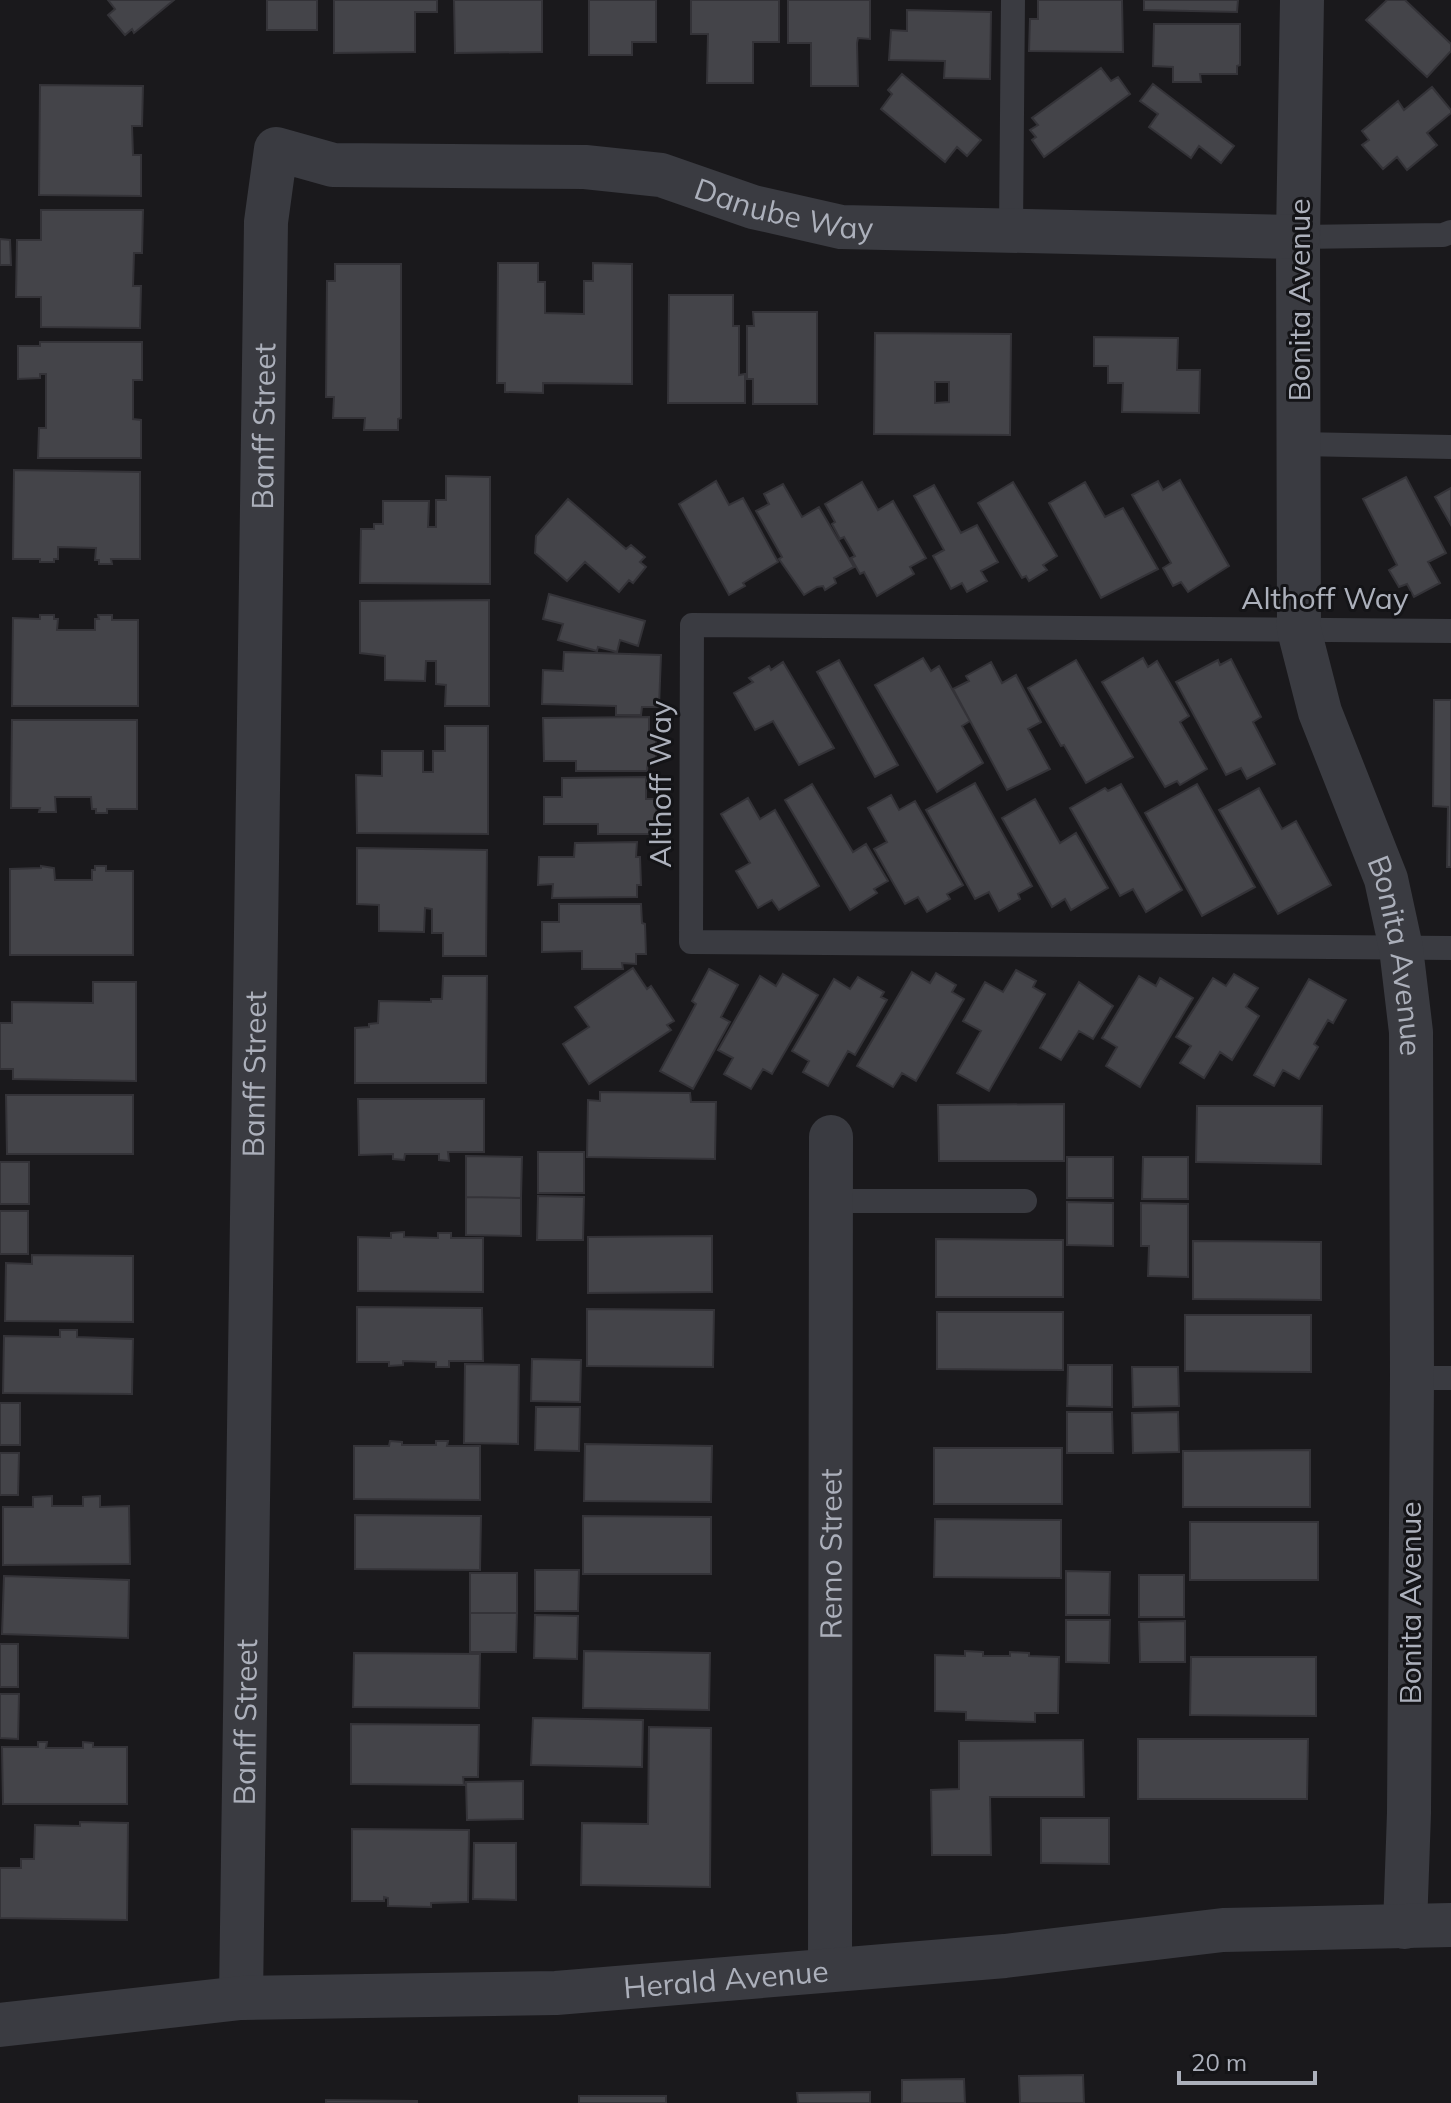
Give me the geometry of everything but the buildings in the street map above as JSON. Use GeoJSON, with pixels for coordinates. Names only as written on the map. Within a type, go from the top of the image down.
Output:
{"type":"FeatureCollection","features":[{"type":"Feature","properties":{"kind":"street","name":"Bonita Avenue"},"geometry":{"type":"LineString","coordinates":[[1302,0],[1298,237],[1299,630],[1320,712],[1386,879],[1401,948],[1411,1032],[1432,1378],[1405,1927]]}},
{"type":"Feature","properties":{"kind":"street","name":"Danube Way"},"geometry":{"type":"LineString","coordinates":[[276,149],[333,165],[585,167],[661,175],[753,207],[841,227],[1298,237]]}},
{"type":"Feature","properties":{"kind":"street","name":"Banff Street"},"geometry":{"type":"LineString","coordinates":[[241,1998],[266,222],[276,149]]}},
{"type":"Feature","properties":{"kind":"street","name":"Remo Street"},"geometry":{"type":"LineString","coordinates":[[830,1970],[831,1137]]}},
{"type":"Feature","properties":{"kind":"street","name":"Herald Avenue"},"geometry":{"type":"LineString","coordinates":[[0,2025],[241,1998],[556,1993],[1005,1956],[1223,1930],[1451,1925]]}},
{"type":"Feature","properties":{"kind":"lane"},"geometry":{"type":"LineString","coordinates":[[1011,229],[1013,0]]}},
{"type":"Feature","properties":{"kind":"lane"},"geometry":{"type":"LineString","coordinates":[[1298,237],[1443,235],[1451,232]]}},
{"type":"Feature","properties":{"kind":"lane"},"geometry":{"type":"LineString","coordinates":[[1299,444],[1451,447]]}},
{"type":"Feature","properties":{"kind":"lane","name":"Althoff Way"},"geometry":{"type":"LineString","coordinates":[[1451,631],[692,625],[691,942],[1451,948]]}},
{"type":"Feature","properties":{"kind":"lane"},"geometry":{"type":"LineString","coordinates":[[831,1201],[1025,1201]]}}]}
